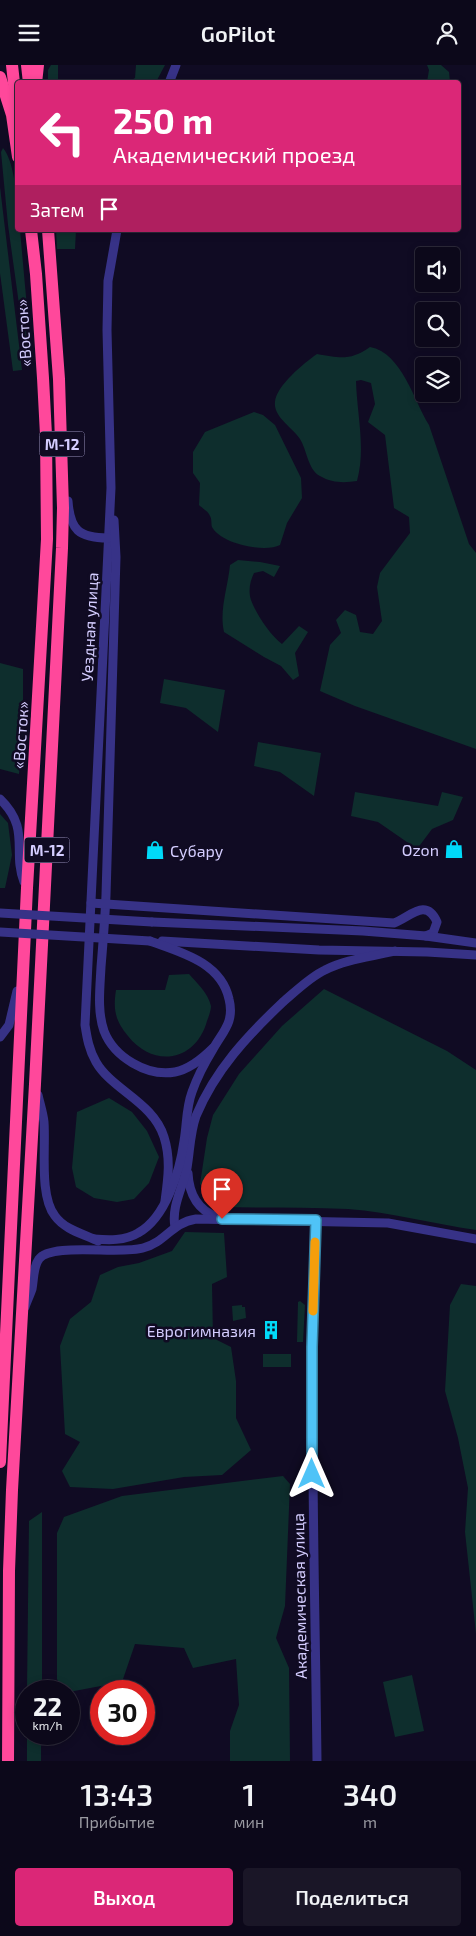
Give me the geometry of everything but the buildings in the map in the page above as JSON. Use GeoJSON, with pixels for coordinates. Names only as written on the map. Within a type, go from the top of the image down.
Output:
{"type":"FeatureCollection","features":[{"type":"Feature","properties":{"kind":"highway"},"geometry":{"type":"LineString","coordinates":[[12,65],[15,90]]}},
{"type":"Feature","properties":{"kind":"highway"},"geometry":{"type":"LineString","coordinates":[[27,65],[29,80]]}},
{"type":"Feature","properties":{"kind":"highway"},"geometry":{"type":"LineString","coordinates":[[36,80],[38,65]]}},
{"type":"Feature","properties":{"kind":"highway"},"geometry":{"type":"LineString","coordinates":[[0,77],[12,115],[15,136]]}},
{"type":"Feature","properties":{"kind":"highway","name":"«Восток»"},"geometry":{"type":"LineString","coordinates":[[0,1462],[14,1199],[27,888],[45,587],[47,516],[46,435],[36,274],[29,232]]}},
{"type":"Feature","properties":{"kind":"highway","name":"«Восток»"},"geometry":{"type":"LineString","coordinates":[[8,1761],[9,1571],[63,508],[60,379],[47,232]]}},
{"type":"Feature","properties":{"kind":"street"},"geometry":{"type":"LineString","coordinates":[[170,80],[176,65]]}},
{"type":"Feature","properties":{"kind":"street","name":"Уездная улица"},"geometry":{"type":"LineString","coordinates":[[117,232],[108,281],[111,538],[85,1025],[88,1047],[97,1063],[137,1100],[155,1120],[164,1135],[170,1170],[165,1201]]}},
{"type":"Feature","properties":{"kind":"street"},"geometry":{"type":"LineString","coordinates":[[62,450],[66,471],[68,509],[71,520],[75,527],[85,536],[91,538],[111,538]]}},
{"type":"Feature","properties":{"kind":"street","name":"Уездная улица"},"geometry":{"type":"LineString","coordinates":[[111,538],[115,577],[105,904],[100,997],[101,1019],[110,1042],[119,1053],[144,1068],[174,1072],[190,1067],[213,1048]]}},
{"type":"Feature","properties":{"kind":"street"},"geometry":{"type":"LineString","coordinates":[[0,799],[17,823],[23,879],[27,888]]}},
{"type":"Feature","properties":{"kind":"street"},"geometry":{"type":"LineString","coordinates":[[91,903],[394,923],[415,911],[426,909],[434,916],[437,922],[434,933],[426,936]]}},
{"type":"Feature","properties":{"kind":"street"},"geometry":{"type":"LineString","coordinates":[[0,913],[363,931],[426,936],[475,943]]}},
{"type":"Feature","properties":{"kind":"street"},"geometry":{"type":"LineString","coordinates":[[436,928],[442,935],[453,940]]}},
{"type":"Feature","properties":{"kind":"street"},"geometry":{"type":"LineString","coordinates":[[0,932],[319,950],[476,955]]}},
{"type":"Feature","properties":{"kind":"street"},"geometry":{"type":"LineString","coordinates":[[150,941],[188,954],[200,961],[214,972],[224,985],[230,999],[230,1016],[225,1032],[213,1048],[192,1093],[187,1113],[185,1139],[188,1182],[196,1201],[207,1213],[222,1219]]}},
{"type":"Feature","properties":{"kind":"street"},"geometry":{"type":"LineString","coordinates":[[175,1227],[173,1217],[187,1166],[190,1138],[196,1116],[206,1095],[230,1058],[265,1019],[309,980],[324,970],[342,962],[395,951]]}},
{"type":"Feature","properties":{"kind":"street"},"geometry":{"type":"LineString","coordinates":[[0,1037],[9,1025],[24,964]]}},
{"type":"Feature","properties":{"kind":"street"},"geometry":{"type":"LineString","coordinates":[[35,1085],[44,1119],[45,1193],[49,1205],[56,1217],[68,1227],[124,1251]]}},
{"type":"Feature","properties":{"kind":"street"},"geometry":{"type":"LineString","coordinates":[[94,1239],[127,1238],[139,1233],[150,1224],[160,1212],[165,1201],[178,1169],[185,1139]]}},
{"type":"Feature","properties":{"kind":"street"},"geometry":{"type":"LineString","coordinates":[[22,1316],[32,1289],[36,1265],[42,1255],[69,1249],[124,1251],[142,1249],[156,1244],[175,1227],[196,1219],[388,1223],[476,1239]]}},
{"type":"Feature","properties":{"kind":"street","name":"Академическая улица"},"geometry":{"type":"LineString","coordinates":[[316,1220],[312,1347],[312,1474],[317,1761]]}},
{"type":"Feature","properties":{"kind":"green space"},"geometry":{"type":"Polygon","coordinates":[[[51,65],[58,65],[58,80],[48,80],[48,70],[51,65]]]}},
{"type":"Feature","properties":{"kind":"green space"},"geometry":{"type":"Polygon","coordinates":[[[136,65],[165,65],[157,80],[132,80],[135,78],[136,65]]]}},
{"type":"Feature","properties":{"kind":"green space"},"geometry":{"type":"Polygon","coordinates":[[[427,65],[441,65],[449,72],[450,80],[427,80],[429,70],[427,65]]]}},
{"type":"Feature","properties":{"kind":"green space"},"geometry":{"type":"Polygon","coordinates":[[[3,148],[11,164],[15,187],[15,232],[20,232],[32,363],[30,367],[27,362],[8,225],[1,152],[3,148]]]}},
{"type":"Feature","properties":{"kind":"green space"},"geometry":{"type":"Polygon","coordinates":[[[0,187],[22,370],[13,371],[0,273],[0,187]]]}},
{"type":"Feature","properties":{"kind":"green space"},"geometry":{"type":"Polygon","coordinates":[[[56,232],[76,232],[75,249],[57,249],[56,232]]]}},
{"type":"Feature","properties":{"kind":"green space"},"geometry":{"type":"Polygon","coordinates":[[[370,347],[381,351],[391,358],[406,379],[415,398],[415,402],[417,402],[429,425],[469,544],[476,553],[476,749],[355,706],[320,691],[330,645],[341,633],[336,620],[345,610],[356,615],[360,632],[373,634],[382,621],[377,587],[380,573],[410,533],[409,517],[394,508],[385,435],[368,422],[375,404],[371,383],[361,380],[356,381],[361,444],[360,469],[357,481],[334,481],[316,473],[310,465],[300,439],[277,413],[275,402],[285,382],[317,354],[345,357],[357,355],[370,347]]]}},
{"type":"Feature","properties":{"kind":"green space"},"geometry":{"type":"Polygon","coordinates":[[[254,412],[263,415],[275,425],[301,478],[302,498],[287,523],[280,545],[264,548],[234,542],[217,533],[212,527],[209,515],[199,505],[200,483],[193,473],[193,452],[205,432],[254,412]]]}},
{"type":"Feature","properties":{"kind":"green space"},"geometry":{"type":"Polygon","coordinates":[[[238,560],[280,566],[274,577],[263,571],[254,573],[250,593],[253,606],[260,618],[268,630],[282,644],[299,626],[308,632],[295,653],[299,676],[293,680],[281,666],[224,632],[223,607],[230,565],[238,560]]]}},
{"type":"Feature","properties":{"kind":"green space"},"geometry":{"type":"Polygon","coordinates":[[[0,663],[23,669],[23,727],[19,774],[0,769],[0,663]]]}},
{"type":"Feature","properties":{"kind":"green space"},"geometry":{"type":"Polygon","coordinates":[[[164,679],[225,690],[218,732],[186,708],[160,703],[164,679]]]}},
{"type":"Feature","properties":{"kind":"green space"},"geometry":{"type":"Polygon","coordinates":[[[258,742],[321,753],[314,796],[280,772],[254,766],[258,742]]]}},
{"type":"Feature","properties":{"kind":"green space"},"geometry":{"type":"Polygon","coordinates":[[[355,792],[438,806],[442,792],[463,797],[453,820],[432,829],[417,849],[378,822],[351,816],[355,792]]]}},
{"type":"Feature","properties":{"kind":"green space"},"geometry":{"type":"Polygon","coordinates":[[[0,814],[8,823],[12,855],[5,888],[0,888],[0,814]]]}},
{"type":"Feature","properties":{"kind":"green space"},"geometry":{"type":"Polygon","coordinates":[[[189,974],[210,1001],[209,1015],[202,1034],[194,1045],[184,1052],[173,1056],[150,1053],[138,1046],[120,1025],[116,1015],[116,990],[165,990],[169,975],[189,974]]]}},
{"type":"Feature","properties":{"kind":"green space"},"geometry":{"type":"Polygon","coordinates":[[[324,989],[447,1051],[476,1070],[476,1230],[348,1209],[221,1207],[200,1184],[207,1138],[213,1115],[239,1074],[282,1026],[324,989]]]}},
{"type":"Feature","properties":{"kind":"green space"},"geometry":{"type":"Polygon","coordinates":[[[109,1098],[132,1112],[147,1131],[159,1157],[149,1183],[134,1199],[117,1202],[94,1198],[76,1187],[72,1168],[77,1112],[109,1098]]]}},
{"type":"Feature","properties":{"kind":"green space"},"geometry":{"type":"Polygon","coordinates":[[[185,1232],[224,1233],[227,1277],[212,1284],[213,1338],[231,1347],[236,1381],[236,1418],[251,1450],[222,1475],[184,1477],[113,1489],[70,1487],[62,1471],[80,1442],[65,1434],[60,1346],[70,1319],[91,1302],[100,1275],[118,1267],[139,1263],[172,1251],[185,1232]]]}},
{"type":"Feature","properties":{"kind":"green space"},"geometry":{"type":"Polygon","coordinates":[[[461,1284],[476,1286],[476,1634],[465,1532],[468,1488],[458,1438],[445,1391],[450,1305],[461,1284]]]}},
{"type":"Feature","properties":{"kind":"green space"},"geometry":{"type":"Polygon","coordinates":[[[300,1301],[305,1305],[303,1342],[297,1342],[298,1302],[300,1301]]]}},
{"type":"Feature","properties":{"kind":"green space"},"geometry":{"type":"Polygon","coordinates":[[[242,1305],[242,1307],[245,1307],[246,1318],[233,1321],[232,1306],[242,1305]]]}},
{"type":"Feature","properties":{"kind":"green space"},"geometry":{"type":"Polygon","coordinates":[[[263,1354],[291,1354],[291,1367],[263,1367],[263,1354]]]}},
{"type":"Feature","properties":{"kind":"green space"},"geometry":{"type":"Polygon","coordinates":[[[283,1476],[290,1484],[285,1606],[276,1638],[289,1668],[290,1761],[230,1761],[230,1731],[239,1705],[236,1659],[193,1668],[184,1648],[135,1644],[123,1680],[90,1680],[90,1688],[80,1690],[80,1680],[57,1680],[57,1533],[64,1517],[122,1496],[283,1476]]]}},
{"type":"Feature","properties":{"kind":"green space"},"geometry":{"type":"Polygon","coordinates":[[[42,1512],[42,1680],[27,1680],[29,1521],[42,1512]]]}},
{"type":"Feature","properties":{"kind":"green space"},"geometry":{"type":"Polygon","coordinates":[[[412,1675],[424,1731],[395,1737],[383,1682],[412,1675]]]}},
{"type":"Feature","properties":{"kind":"green space"},"geometry":{"type":"Polygon","coordinates":[[[27,1745],[41,1745],[41,1761],[27,1761],[27,1745]]]}},
{"type":"Feature","properties":{"kind":"slow traffic"},"geometry":{"type":"LineString","coordinates":[[313,1311],[315,1242]]}},
{"type":"Feature","properties":{"kind":"place","name":"Ozon"},"geometry":{"type":"Point","coordinates":[454,849]}},
{"type":"Feature","properties":{"kind":"place","name":"Субару"},"geometry":{"type":"Point","coordinates":[155,850]}},
{"type":"Feature","properties":{"kind":"place","name":"Еврогимназия"},"geometry":{"type":"Point","coordinates":[271,1330]}},
{"type":"Feature","properties":{"kind":"route"},"geometry":{"type":"LineString","coordinates":[[222,1219],[316,1220],[312,1347],[312,1474]]}}]}
